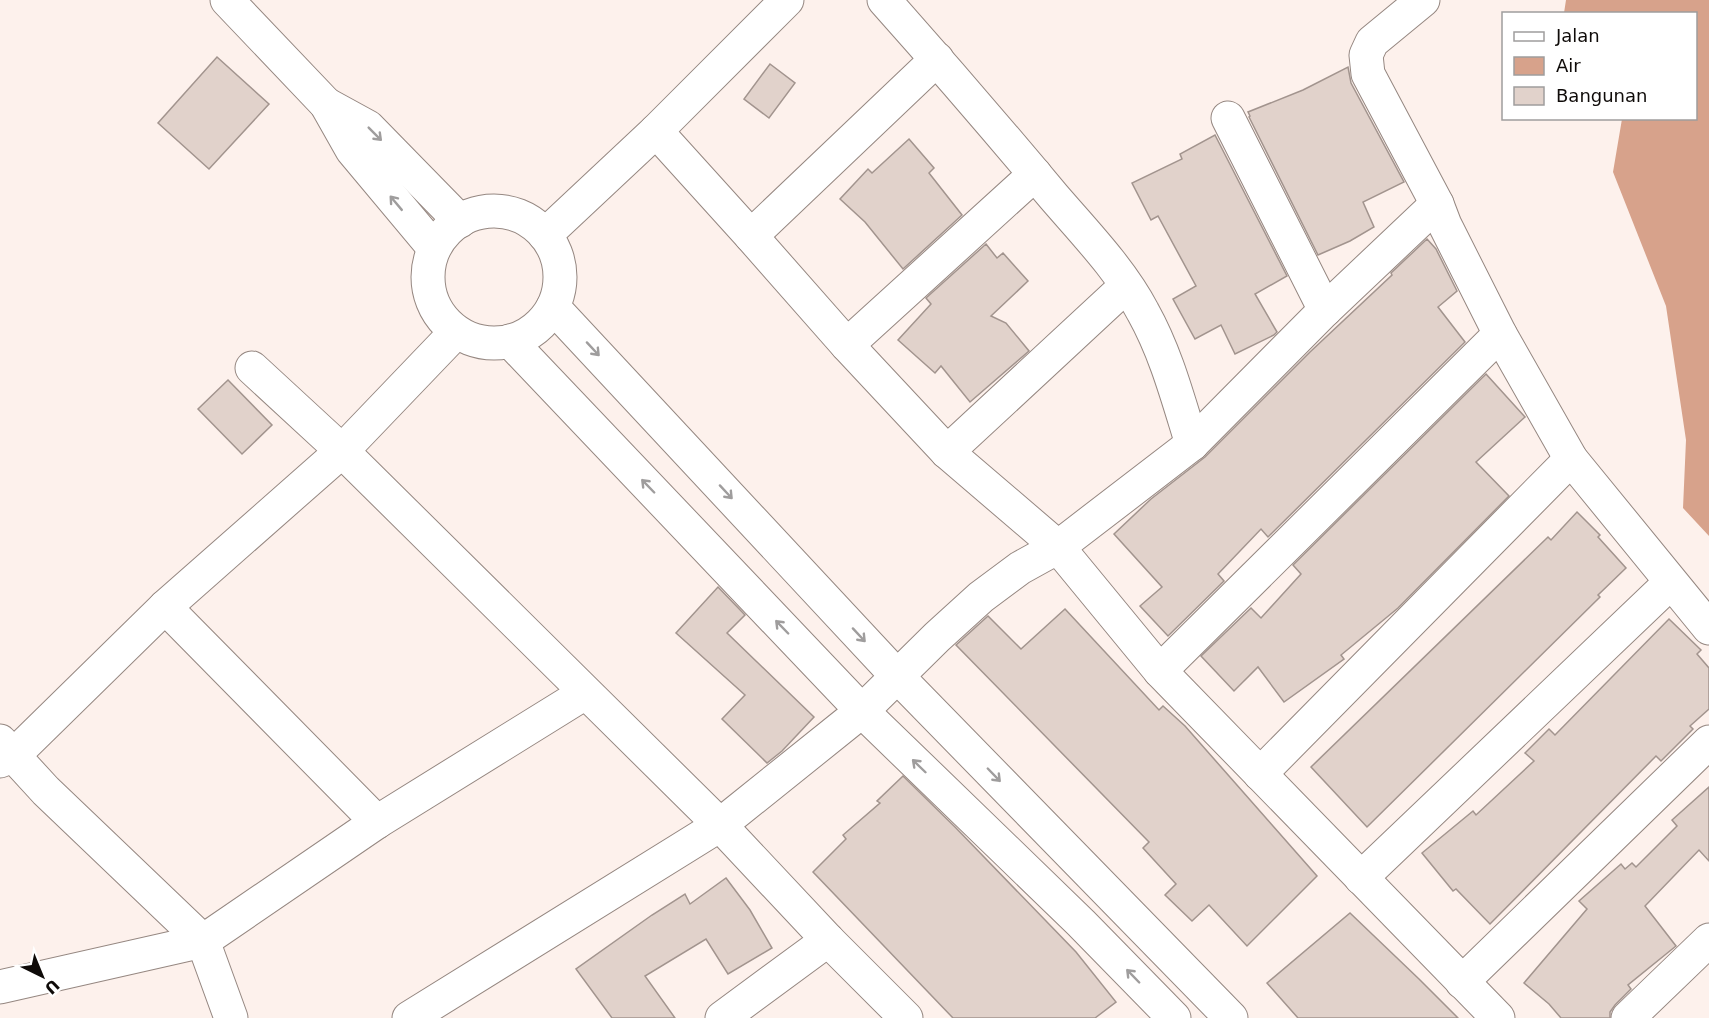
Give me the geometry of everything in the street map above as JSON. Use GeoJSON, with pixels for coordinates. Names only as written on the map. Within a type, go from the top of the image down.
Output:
{"type":"FeatureCollection","features":[{"type":"Feature","properties":{"kind":"street"},"geometry":{"type":"LineString","coordinates":[[227,0],[326,104],[352,150],[434,248]]}},
{"type":"Feature","properties":{"kind":"street"},"geometry":{"type":"LineString","coordinates":[[545,235],[656,131],[787,0]]}},
{"type":"Feature","properties":{"kind":"street"},"geometry":{"type":"LineString","coordinates":[[884,0],[1108,260],[1143,310],[1162,349],[1192,444]]}},
{"type":"Feature","properties":{"kind":"street"},"geometry":{"type":"LineString","coordinates":[[1423,0],[1372,42],[1366,55],[1368,74],[1437,204],[1500,334],[1571,459],[1709,628]]}},
{"type":"Feature","properties":{"kind":"street"},"geometry":{"type":"LineString","coordinates":[[752,236],[937,59]]}},
{"type":"Feature","properties":{"kind":"street"},"geometry":{"type":"LineString","coordinates":[[326,104],[368,127],[460,221]]}},
{"type":"Feature","properties":{"kind":"street"},"geometry":{"type":"LineString","coordinates":[[1228,118],[1325,310]]}},
{"type":"Feature","properties":{"kind":"street"},"geometry":{"type":"LineString","coordinates":[[656,131],[847,345],[947,452],[1058,547],[1160,671],[1498,1018]]}},
{"type":"Feature","properties":{"kind":"street"},"geometry":{"type":"LineString","coordinates":[[847,345],[1035,174]]}},
{"type":"Feature","properties":{"kind":"street"},"geometry":{"type":"LineString","coordinates":[[409,1018],[720,825],[862,711],[981,597],[1020,567],[1058,547],[1192,444],[1325,310],[1437,204]]}},
{"type":"Feature","properties":{"kind":"street"},"geometry":{"type":"LineString","coordinates":[[496,211],[514,215],[531,223],[545,235],[555,251],[559,270],[559,288],[553,307],[542,322],[527,334],[510,341],[492,343],[473,340],[456,332],[442,319],[433,303],[428,285],[429,266],[434,248],[445,233],[460,221],[477,213],[496,211]]}},
{"type":"Feature","properties":{"kind":"street"},"geometry":{"type":"LineString","coordinates":[[947,452],[1126,286]]}},
{"type":"Feature","properties":{"kind":"street"},"geometry":{"type":"LineString","coordinates":[[553,307],[897,676],[1232,1018]]}},
{"type":"Feature","properties":{"kind":"street"},"geometry":{"type":"LineString","coordinates":[[231,1018],[203,941],[5,752],[342,451],[456,332]]}},
{"type":"Feature","properties":{"kind":"street"},"geometry":{"type":"LineString","coordinates":[[1160,671],[1500,334]]}},
{"type":"Feature","properties":{"kind":"street"},"geometry":{"type":"LineString","coordinates":[[510,341],[862,711],[1081,922],[1174,1018]]}},
{"type":"Feature","properties":{"kind":"street"},"geometry":{"type":"LineString","coordinates":[[252,368],[342,451],[720,825],[828,940],[906,1018]]}},
{"type":"Feature","properties":{"kind":"street"},"geometry":{"type":"LineString","coordinates":[[1260,774],[1571,459]]}},
{"type":"Feature","properties":{"kind":"street"},"geometry":{"type":"LineString","coordinates":[[1361,878],[1670,583]]}},
{"type":"Feature","properties":{"kind":"street"},"geometry":{"type":"LineString","coordinates":[[165,607],[377,822]]}},
{"type":"Feature","properties":{"kind":"street"},"geometry":{"type":"LineString","coordinates":[[0,987],[203,941],[377,822],[585,693]]}},
{"type":"Feature","properties":{"kind":"street"},"geometry":{"type":"LineString","coordinates":[[1462,982],[1709,742]]}},
{"type":"Feature","properties":{"kind":"street"},"geometry":{"type":"LineString","coordinates":[[722,1018],[828,940]]}},
{"type":"Feature","properties":{"kind":"street"},"geometry":{"type":"LineString","coordinates":[[1628,1018],[1709,940]]}},
{"type":"Feature","properties":{"kind":"water"},"geometry":{"type":"Polygon","coordinates":[[[1566,0],[1709,0],[1709,536],[1683,508],[1686,440],[1666,306],[1613,172],[1622,120],[1697,120],[1697,12],[1564,12],[1566,0]]]}},
{"type":"Feature","properties":{"kind":"building"},"geometry":{"type":"Polygon","coordinates":[[[217,57],[269,104],[209,169],[158,123],[217,57]]]}},
{"type":"Feature","properties":{"kind":"building"},"geometry":{"type":"Polygon","coordinates":[[[770,64],[795,83],[769,118],[744,99],[770,64]]]}},
{"type":"Feature","properties":{"kind":"building"},"geometry":{"type":"Polygon","coordinates":[[[1348,67],[1351,83],[1404,182],[1363,202],[1374,227],[1318,255],[1248,112],[1303,90],[1348,67]]]}},
{"type":"Feature","properties":{"kind":"building"},"geometry":{"type":"Polygon","coordinates":[[[1215,135],[1287,276],[1255,294],[1277,332],[1235,354],[1221,325],[1195,339],[1173,299],[1196,286],[1158,216],[1151,220],[1132,183],[1182,159],[1180,154],[1215,135]]]}},
{"type":"Feature","properties":{"kind":"building"},"geometry":{"type":"Polygon","coordinates":[[[909,139],[934,168],[929,173],[962,215],[903,269],[865,222],[840,199],[868,169],[872,173],[909,139]]]}},
{"type":"Feature","properties":{"kind":"building"},"geometry":{"type":"Polygon","coordinates":[[[1427,239],[1436,249],[1457,291],[1438,307],[1465,342],[1268,537],[1261,529],[1218,574],[1224,581],[1168,636],[1140,606],[1162,587],[1114,534],[1151,499],[1205,457],[1427,239]]]}},
{"type":"Feature","properties":{"kind":"building"},"geometry":{"type":"Polygon","coordinates":[[[986,244],[997,258],[1003,253],[1028,281],[991,316],[1006,323],[1029,351],[970,402],[941,366],[935,373],[898,340],[931,304],[926,298],[986,244]]]}},
{"type":"Feature","properties":{"kind":"building"},"geometry":{"type":"Polygon","coordinates":[[[1486,374],[1525,417],[1476,462],[1509,496],[1398,608],[1341,655],[1344,659],[1284,702],[1258,667],[1234,691],[1201,656],[1251,608],[1261,618],[1301,574],[1293,565],[1486,374]]]}},
{"type":"Feature","properties":{"kind":"building"},"geometry":{"type":"Polygon","coordinates":[[[228,380],[272,425],[242,454],[198,409],[228,380]]]}},
{"type":"Feature","properties":{"kind":"building"},"geometry":{"type":"Polygon","coordinates":[[[1577,512],[1600,535],[1598,537],[1626,568],[1598,595],[1600,597],[1367,827],[1311,767],[1548,537],[1551,540],[1577,512]]]}},
{"type":"Feature","properties":{"kind":"building"},"geometry":{"type":"Polygon","coordinates":[[[718,587],[745,615],[727,633],[814,717],[782,751],[767,763],[722,719],[745,695],[676,633],[718,587]]]}},
{"type":"Feature","properties":{"kind":"building"},"geometry":{"type":"Polygon","coordinates":[[[1065,609],[1159,710],[1163,706],[1185,726],[1317,876],[1247,946],[1209,905],[1192,921],[1165,895],[1176,884],[1143,848],[1149,842],[956,645],[988,616],[1021,649],[1065,609]]]}},
{"type":"Feature","properties":{"kind":"building"},"geometry":{"type":"Polygon","coordinates":[[[1669,619],[1701,650],[1697,654],[1709,668],[1709,709],[1690,726],[1693,729],[1661,761],[1656,756],[1490,924],[1456,889],[1453,891],[1422,853],[1473,811],[1476,815],[1534,761],[1525,753],[1549,729],[1555,735],[1669,619]]]}},
{"type":"Feature","properties":{"kind":"building"},"geometry":{"type":"Polygon","coordinates":[[[903,776],[1076,952],[1116,1002],[1095,1018],[953,1018],[813,872],[846,839],[843,835],[880,803],[877,801],[903,776]]]}},
{"type":"Feature","properties":{"kind":"building"},"geometry":{"type":"Polygon","coordinates":[[[1709,787],[1709,861],[1699,850],[1645,906],[1676,946],[1628,985],[1631,989],[1615,1005],[1610,1012],[1610,1018],[1561,1018],[1549,1004],[1524,983],[1587,909],[1579,901],[1621,864],[1625,869],[1632,863],[1636,867],[1677,826],[1672,820],[1709,787]]]}},
{"type":"Feature","properties":{"kind":"building"},"geometry":{"type":"Polygon","coordinates":[[[726,878],[750,910],[772,948],[728,974],[706,939],[645,976],[675,1018],[612,1018],[576,969],[685,894],[690,904],[726,878]]]}},
{"type":"Feature","properties":{"kind":"building"},"geometry":{"type":"Polygon","coordinates":[[[1350,913],[1458,1018],[1298,1018],[1267,983],[1350,913]]]}}]}
